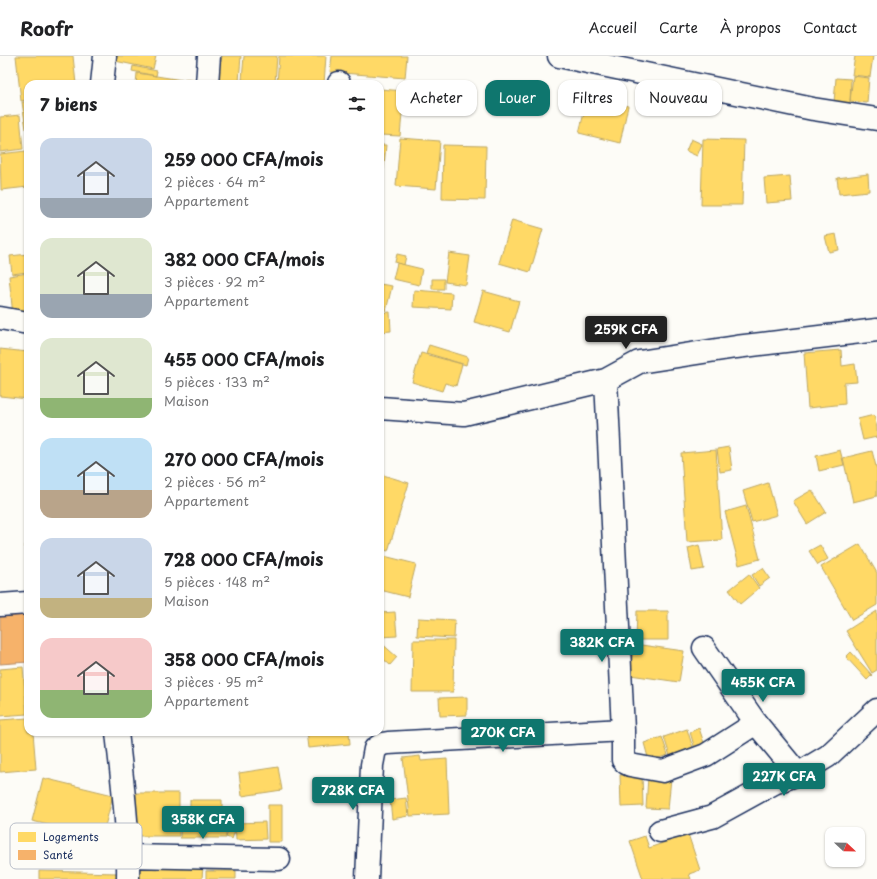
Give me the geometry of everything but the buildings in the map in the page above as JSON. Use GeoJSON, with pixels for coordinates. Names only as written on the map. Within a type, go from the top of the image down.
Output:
{"type":"FeatureCollection","features":[{"type":"Feature","properties":{"kind":"street"},"geometry":{"type":"LineString","coordinates":[[102,80],[105,56]]}},
{"type":"Feature","properties":{"kind":"street"},"geometry":{"type":"LineString","coordinates":[[207,80],[209,56]]}},
{"type":"Feature","properties":{"kind":"street"},"geometry":{"type":"LineString","coordinates":[[559,56],[813,109],[877,119]]}},
{"type":"Feature","properties":{"kind":"street"},"geometry":{"type":"LineString","coordinates":[[0,318],[24,322]]}},
{"type":"Feature","properties":{"kind":"street"},"geometry":{"type":"LineString","coordinates":[[384,408],[464,414],[606,380],[639,362],[736,347],[877,330]]}},
{"type":"Feature","properties":{"kind":"street"},"geometry":{"type":"LineString","coordinates":[[606,380],[623,730],[623,760],[630,766],[663,771],[706,755],[756,723]]}},
{"type":"Feature","properties":{"kind":"street"},"geometry":{"type":"LineString","coordinates":[[0,605],[24,603]]}},
{"type":"Feature","properties":{"kind":"street"},"geometry":{"type":"LineString","coordinates":[[704,648],[756,723],[798,774]]}},
{"type":"Feature","properties":{"kind":"street"},"geometry":{"type":"LineString","coordinates":[[660,831],[712,817],[774,783],[798,774],[828,756],[877,710]]}},
{"type":"Feature","properties":{"kind":"street"},"geometry":{"type":"LineString","coordinates":[[366,879],[372,765],[375,749],[382,744],[623,730]]}},
{"type":"Feature","properties":{"kind":"street"},"geometry":{"type":"LineString","coordinates":[[117,736],[126,823]]}},
{"type":"Feature","properties":{"kind":"street"},"geometry":{"type":"LineString","coordinates":[[142,856],[279,859]]}}]}
